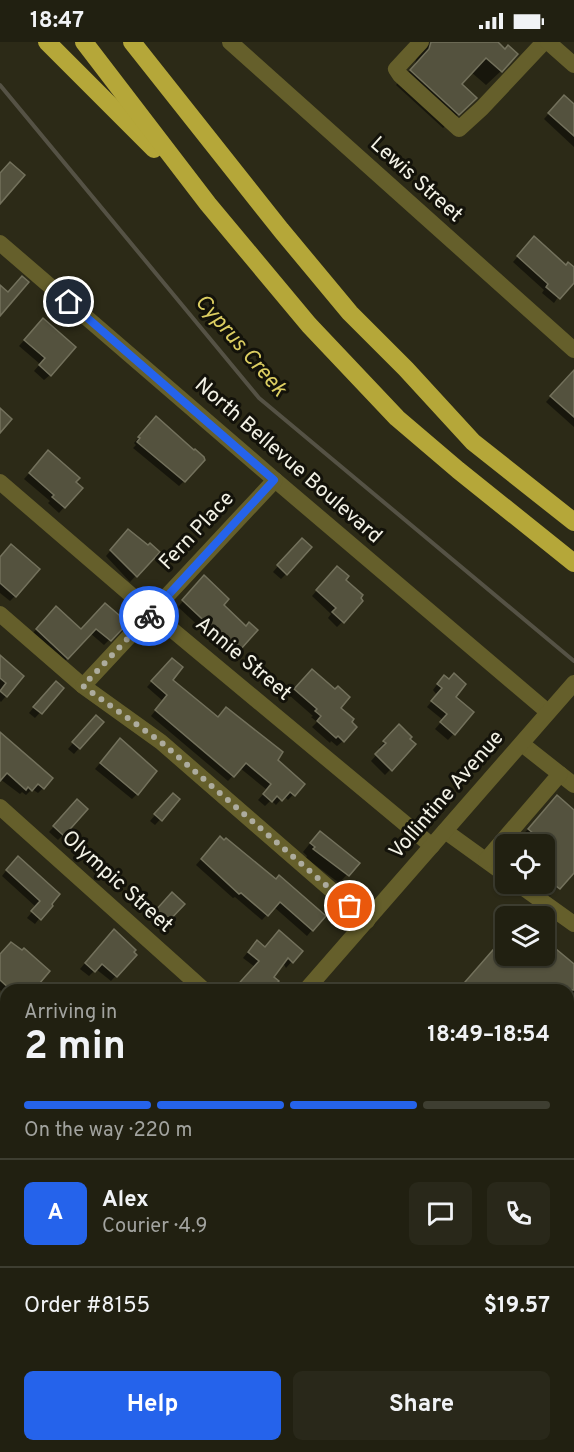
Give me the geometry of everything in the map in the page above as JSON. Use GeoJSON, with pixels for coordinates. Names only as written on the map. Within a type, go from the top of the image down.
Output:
{"type":"FeatureCollection","features":[{"type":"Feature","properties":{"kind":"highway"},"geometry":{"type":"LineString","coordinates":[[47,42],[208,204]]}},
{"type":"Feature","properties":{"kind":"highway"},"geometry":{"type":"LineString","coordinates":[[72,42],[179,167]]}},
{"type":"Feature","properties":{"kind":"highway"},"geometry":{"type":"LineString","coordinates":[[84,42],[208,204],[309,326],[397,418],[574,563]]}},
{"type":"Feature","properties":{"kind":"highway"},"geometry":{"type":"LineString","coordinates":[[132,42],[280,230],[351,313],[473,442],[574,522]]}},
{"type":"Feature","properties":{"kind":"street","name":"Lewis Street"},"geometry":{"type":"LineString","coordinates":[[230,42],[574,350]]}},
{"type":"Feature","properties":{"kind":"street"},"geometry":{"type":"LineString","coordinates":[[421,42],[396,69],[459,129],[546,42],[574,65]]}},
{"type":"Feature","properties":{"kind":"street","name":"North Bellevue Boulevard"},"geometry":{"type":"LineString","coordinates":[[0,243],[274,480],[548,712]]}},
{"type":"Feature","properties":{"kind":"street","name":"Fern Place"},"geometry":{"type":"LineString","coordinates":[[83,686],[274,480]]}},
{"type":"Feature","properties":{"kind":"street","name":"Annie Street"},"geometry":{"type":"LineString","coordinates":[[0,482],[152,613],[432,846]]}},
{"type":"Feature","properties":{"kind":"street"},"geometry":{"type":"LineString","coordinates":[[0,614],[83,686],[161,742],[367,921]]}},
{"type":"Feature","properties":{"kind":"street","name":"Vollintine Avenue"},"geometry":{"type":"LineString","coordinates":[[311,984],[570,687]]}},
{"type":"Feature","properties":{"kind":"street"},"geometry":{"type":"LineString","coordinates":[[522,744],[574,785]]}},
{"type":"Feature","properties":{"kind":"street"},"geometry":{"type":"LineString","coordinates":[[486,860],[560,774]]}},
{"type":"Feature","properties":{"kind":"street","name":"Olympic Street"},"geometry":{"type":"LineString","coordinates":[[0,807],[197,984]]}},
{"type":"Feature","properties":{"kind":"street"},"geometry":{"type":"LineString","coordinates":[[445,831],[495,867]]}},
{"type":"Feature","properties":{"kind":"street"},"geometry":{"type":"LineString","coordinates":[[532,894],[574,924]]}},
{"type":"Feature","properties":{"kind":"building"},"geometry":{"type":"Polygon","coordinates":[[[431,42],[498,42],[505,49],[508,45],[518,54],[502,72],[486,58],[462,84],[477,98],[459,115],[410,70],[429,49],[431,42]]]}},
{"type":"Feature","properties":{"kind":"building"},"geometry":{"type":"Polygon","coordinates":[[[564,95],[574,104],[574,136],[548,113],[564,95]]]}},
{"type":"Feature","properties":{"kind":"building"},"geometry":{"type":"Polygon","coordinates":[[[10,162],[25,175],[0,204],[0,173],[10,162]]]}},
{"type":"Feature","properties":{"kind":"building"},"geometry":{"type":"Polygon","coordinates":[[[534,236],[566,265],[568,262],[574,267],[574,283],[560,299],[546,287],[548,284],[517,256],[534,236]]]}},
{"type":"Feature","properties":{"kind":"building"},"geometry":{"type":"Polygon","coordinates":[[[22,276],[29,282],[0,316],[0,285],[8,292],[22,276]]]}},
{"type":"Feature","properties":{"kind":"building"},"geometry":{"type":"Polygon","coordinates":[[[43,318],[76,347],[51,376],[39,365],[45,358],[24,340],[43,318]]]}},
{"type":"Feature","properties":{"kind":"building"},"geometry":{"type":"Polygon","coordinates":[[[574,370],[574,417],[550,396],[574,370]]]}},
{"type":"Feature","properties":{"kind":"building"},"geometry":{"type":"Polygon","coordinates":[[[0,408],[12,419],[0,433],[0,408]]]}},
{"type":"Feature","properties":{"kind":"building"},"geometry":{"type":"Polygon","coordinates":[[[156,416],[204,457],[205,460],[185,482],[137,442],[140,438],[138,437],[156,416]]]}},
{"type":"Feature","properties":{"kind":"building"},"geometry":{"type":"Polygon","coordinates":[[[48,450],[80,478],[76,482],[83,488],[65,508],[29,473],[48,450]]]}},
{"type":"Feature","properties":{"kind":"building"},"geometry":{"type":"Polygon","coordinates":[[[128,529],[160,552],[137,577],[110,550],[128,529]]]}},
{"type":"Feature","properties":{"kind":"building"},"geometry":{"type":"Polygon","coordinates":[[[302,538],[312,547],[287,575],[277,565],[302,538]]]}},
{"type":"Feature","properties":{"kind":"building"},"geometry":{"type":"Polygon","coordinates":[[[11,544],[40,569],[16,597],[0,583],[0,557],[11,544]]]}},
{"type":"Feature","properties":{"kind":"building"},"geometry":{"type":"Polygon","coordinates":[[[337,566],[349,576],[346,580],[363,595],[361,598],[363,601],[344,623],[332,612],[336,608],[316,590],[337,566]]]}},
{"type":"Feature","properties":{"kind":"building"},"geometry":{"type":"Polygon","coordinates":[[[204,575],[229,599],[224,605],[246,626],[249,622],[258,630],[241,649],[234,649],[182,600],[204,575]]]}},
{"type":"Feature","properties":{"kind":"building"},"geometry":{"type":"Polygon","coordinates":[[[105,603],[126,621],[124,623],[126,625],[111,641],[96,629],[68,659],[36,629],[56,606],[81,629],[105,603]]]}},
{"type":"Feature","properties":{"kind":"building"},"geometry":{"type":"Polygon","coordinates":[[[0,655],[24,676],[7,697],[0,691],[6,683],[0,678],[0,655]]]}},
{"type":"Feature","properties":{"kind":"building"},"geometry":{"type":"Polygon","coordinates":[[[172,658],[183,667],[173,680],[218,717],[226,707],[283,752],[278,760],[305,784],[295,796],[290,792],[282,801],[277,796],[272,802],[263,794],[271,784],[246,763],[234,777],[155,710],[167,695],[151,681],[172,658]]]}},
{"type":"Feature","properties":{"kind":"building"},"geometry":{"type":"Polygon","coordinates":[[[312,669],[335,689],[338,686],[350,697],[341,708],[354,719],[352,722],[357,727],[344,742],[317,721],[321,716],[315,711],[317,709],[294,689],[312,669]]]}},
{"type":"Feature","properties":{"kind":"building"},"geometry":{"type":"Polygon","coordinates":[[[454,673],[466,684],[456,697],[474,712],[455,735],[440,722],[447,714],[431,701],[442,688],[437,684],[444,675],[449,679],[454,673]]]}},
{"type":"Feature","properties":{"kind":"building"},"geometry":{"type":"Polygon","coordinates":[[[56,681],[64,688],[42,714],[33,707],[56,681]]]}},
{"type":"Feature","properties":{"kind":"building"},"geometry":{"type":"Polygon","coordinates":[[[96,715],[104,722],[80,749],[72,742],[96,715]]]}},
{"type":"Feature","properties":{"kind":"building"},"geometry":{"type":"Polygon","coordinates":[[[399,724],[416,744],[392,771],[375,754],[386,743],[383,741],[399,724]]]}},
{"type":"Feature","properties":{"kind":"building"},"geometry":{"type":"Polygon","coordinates":[[[0,732],[53,778],[44,789],[38,784],[32,791],[28,787],[26,790],[7,773],[0,781],[0,732]]]}},
{"type":"Feature","properties":{"kind":"building"},"geometry":{"type":"Polygon","coordinates":[[[120,738],[157,771],[138,795],[100,763],[120,738]]]}},
{"type":"Feature","properties":{"kind":"building"},"geometry":{"type":"Polygon","coordinates":[[[173,793],[180,799],[162,821],[154,814],[173,793]]]}},
{"type":"Feature","properties":{"kind":"building"},"geometry":{"type":"Polygon","coordinates":[[[557,795],[574,810],[574,873],[560,889],[555,885],[555,834],[534,834],[528,829],[557,795]]]}},
{"type":"Feature","properties":{"kind":"building"},"geometry":{"type":"Polygon","coordinates":[[[77,799],[88,809],[64,836],[53,826],[77,799]]]}},
{"type":"Feature","properties":{"kind":"building"},"geometry":{"type":"Polygon","coordinates":[[[320,831],[360,863],[349,876],[313,849],[315,847],[310,843],[320,831]]]}},
{"type":"Feature","properties":{"kind":"building"},"geometry":{"type":"Polygon","coordinates":[[[220,836],[224,840],[226,838],[276,879],[279,875],[326,916],[313,931],[280,902],[268,916],[241,893],[239,894],[201,859],[220,836]]]}},
{"type":"Feature","properties":{"kind":"building"},"geometry":{"type":"Polygon","coordinates":[[[18,856],[60,894],[41,920],[31,911],[40,901],[6,870],[18,856]]]}},
{"type":"Feature","properties":{"kind":"building"},"geometry":{"type":"Polygon","coordinates":[[[172,892],[185,904],[167,923],[155,911],[172,892]]]}},
{"type":"Feature","properties":{"kind":"building"},"geometry":{"type":"Polygon","coordinates":[[[114,929],[136,950],[134,952],[137,955],[117,977],[102,964],[95,972],[85,963],[114,929]]]}},
{"type":"Feature","properties":{"kind":"building"},"geometry":{"type":"Polygon","coordinates":[[[279,930],[303,951],[293,963],[288,958],[274,977],[279,981],[276,984],[238,984],[259,961],[248,952],[257,940],[265,947],[279,930]]]}},
{"type":"Feature","properties":{"kind":"building"},"geometry":{"type":"Polygon","coordinates":[[[11,942],[22,950],[24,948],[50,971],[39,984],[4,984],[0,980],[0,954],[11,942]]]}},
{"type":"Feature","properties":{"kind":"building"},"geometry":{"type":"Polygon","coordinates":[[[495,948],[495,966],[555,966],[555,948],[574,964],[574,984],[463,984],[495,948]]]}},
{"type":"Feature","properties":{"kind":"waterway","name":"Cyprus Creek"},"geometry":{"type":"LineString","coordinates":[[0,85],[259,398],[574,661]]}},
{"type":"Feature","properties":{"kind":"way so far"},"geometry":{"type":"LineString","coordinates":[[149,616],[83,686],[161,742],[350,906]]}},
{"type":"Feature","properties":{"kind":"route"},"geometry":{"type":"LineString","coordinates":[[69,302],[274,480],[149,616]]}}]}
